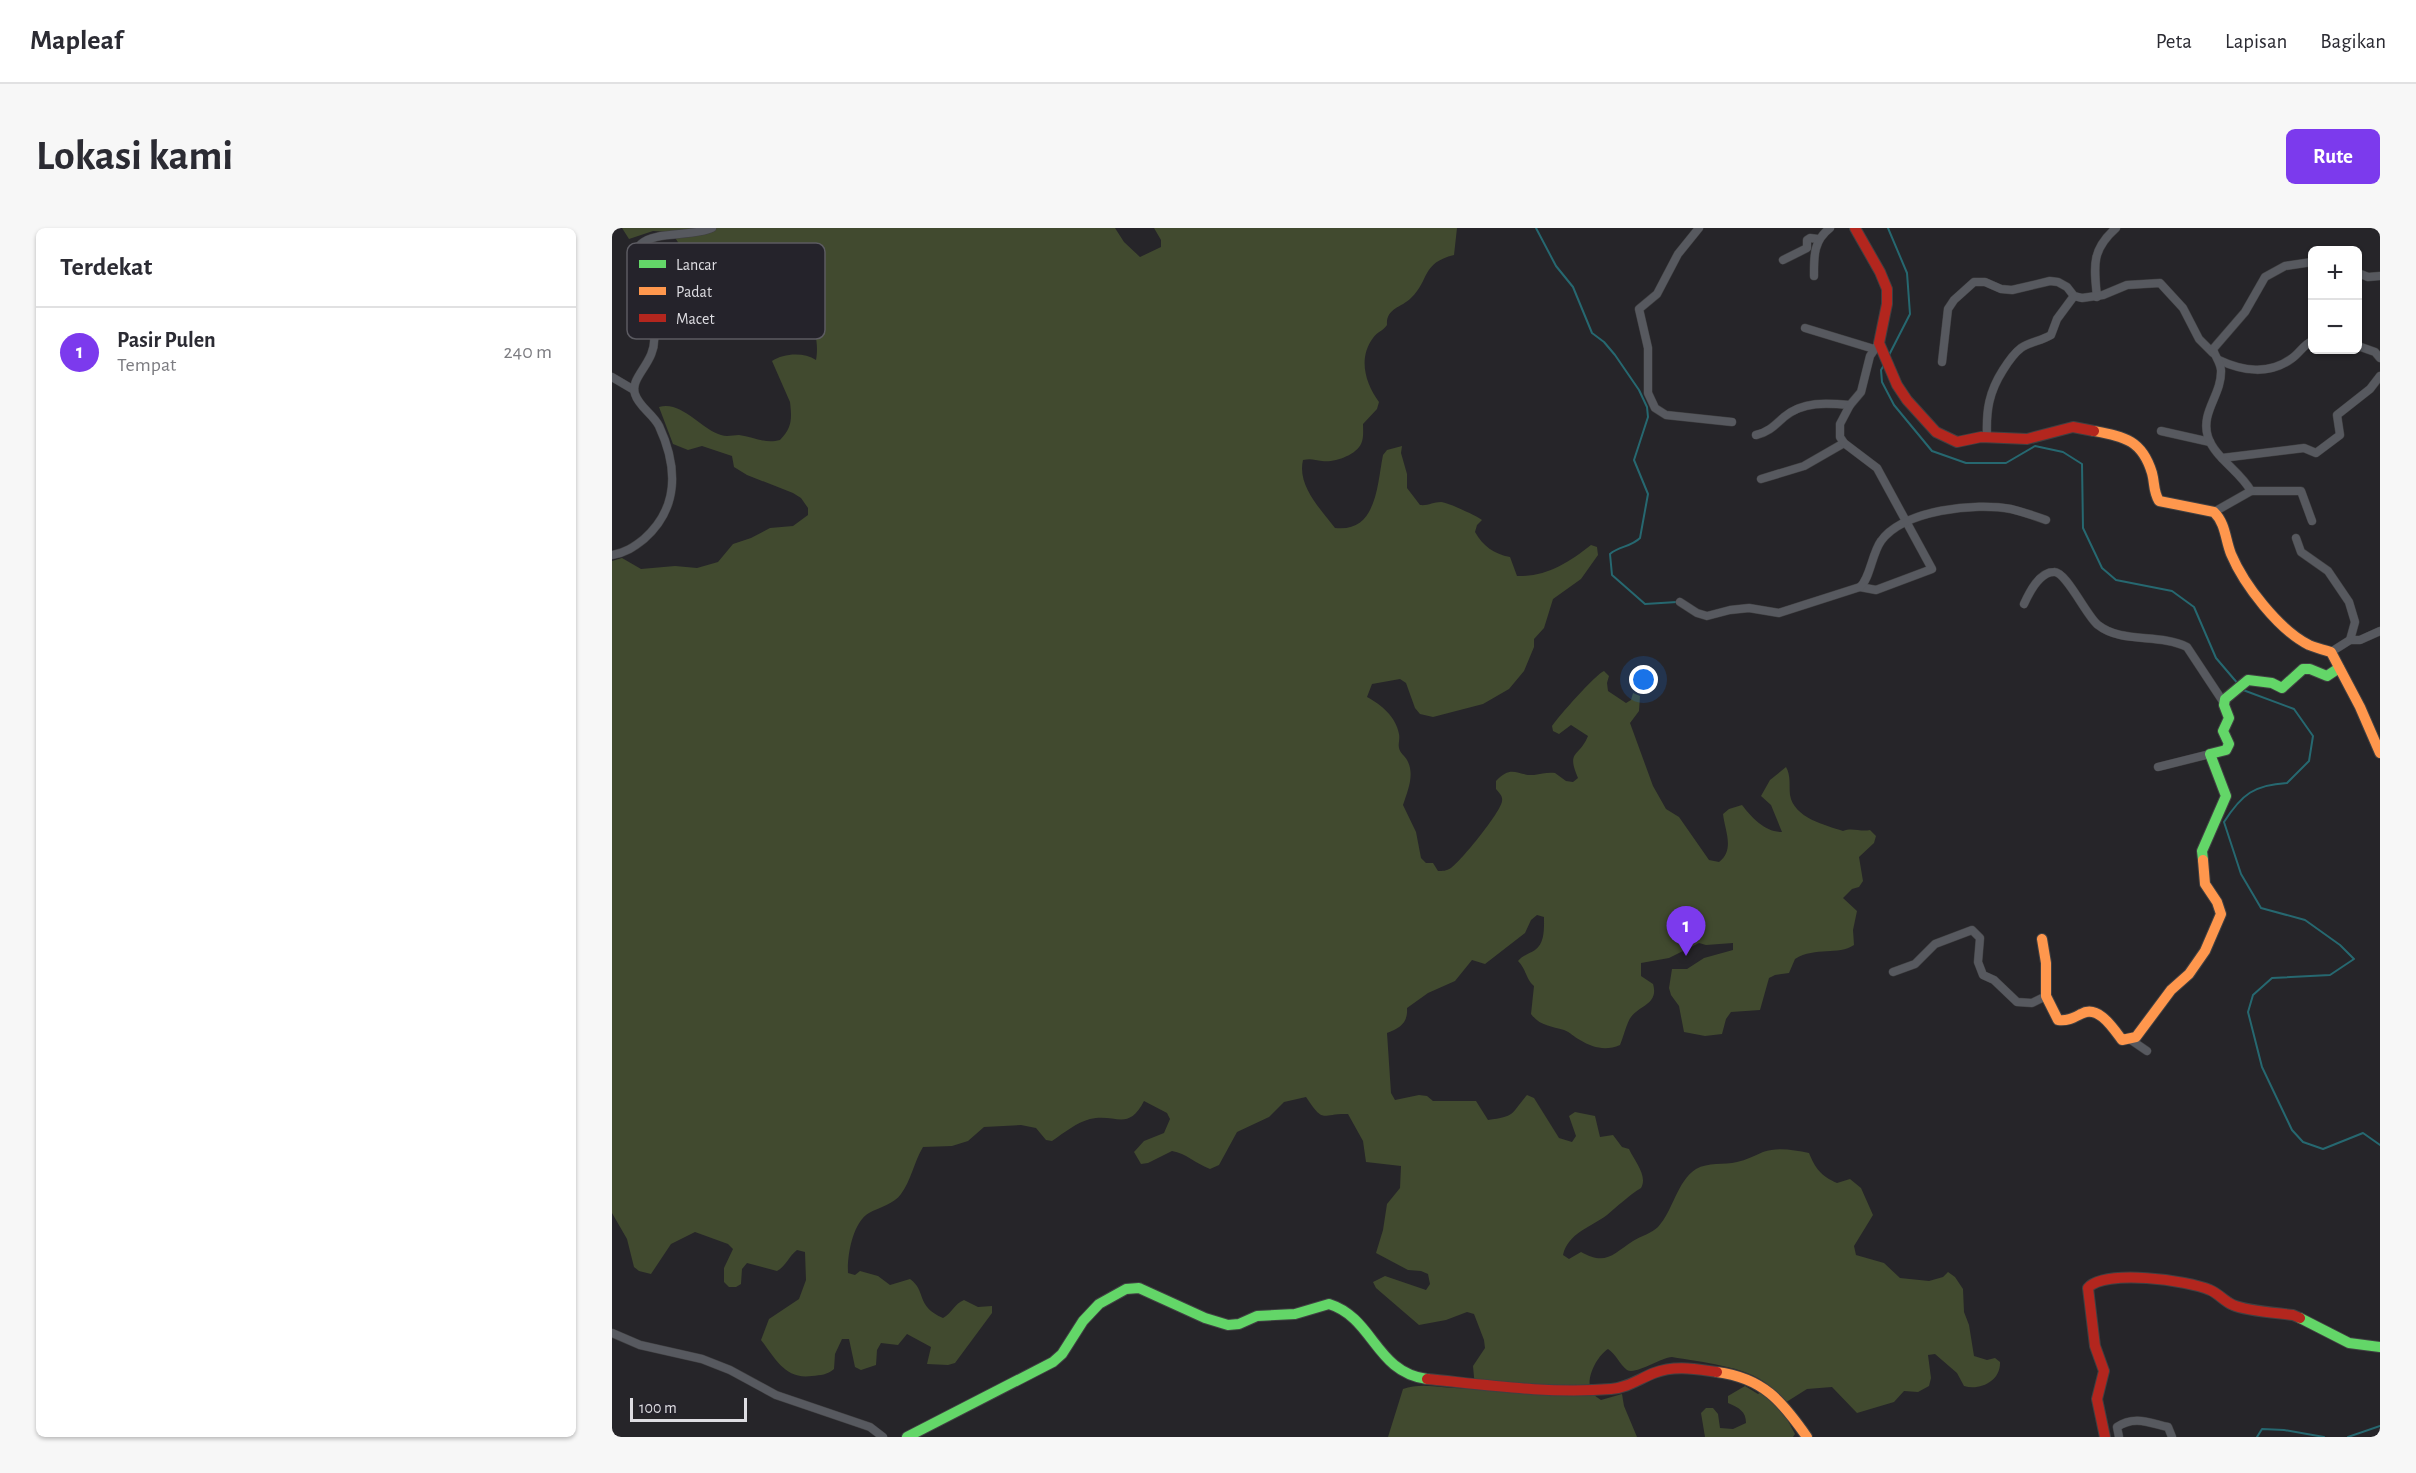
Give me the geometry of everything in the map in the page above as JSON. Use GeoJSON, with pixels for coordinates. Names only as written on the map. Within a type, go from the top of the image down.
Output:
{"type":"FeatureCollection","features":[{"type":"Feature","properties":{"kind":"street"},"geometry":{"type":"LineString","coordinates":[[644,243],[649,239],[695,233],[712,228]]}},
{"type":"Feature","properties":{"kind":"street"},"geometry":{"type":"LineString","coordinates":[[1699,228],[1678,254],[1657,294],[1639,309],[1648,348],[1648,393],[1655,408],[1665,415],[1732,422]]}},
{"type":"Feature","properties":{"kind":"street"},"geometry":{"type":"LineString","coordinates":[[1814,276],[1814,252],[1818,239],[1830,228]]}},
{"type":"Feature","properties":{"kind":"street"},"geometry":{"type":"LineString","coordinates":[[1855,228],[1880,272],[1887,289],[1887,304],[1878,346],[1870,356],[1861,392],[1850,405],[1839,431],[1844,444],[1877,468],[1932,569],[1876,590],[1860,586]]}},
{"type":"Feature","properties":{"kind":"street"},"geometry":{"type":"LineString","coordinates":[[2097,297],[2094,274],[2096,253],[2116,228]]}},
{"type":"Feature","properties":{"kind":"street"},"geometry":{"type":"LineString","coordinates":[[1783,260],[1807,248],[1807,240],[1810,238],[1818,239]]}},
{"type":"Feature","properties":{"kind":"street"},"geometry":{"type":"LineString","coordinates":[[2213,353],[2214,345],[2244,312],[2265,278],[2285,266],[2308,263]]}},
{"type":"Feature","properties":{"kind":"street"},"geometry":{"type":"LineString","coordinates":[[2362,275],[2368,277],[2380,276]]}},
{"type":"Feature","properties":{"kind":"street"},"geometry":{"type":"LineString","coordinates":[[1942,362],[1948,309],[1954,300],[1974,282],[1985,282],[2001,289],[2012,290],[2050,281],[2058,282],[2067,287],[2074,296],[2082,298],[2097,297],[2127,285],[2160,284],[2183,308],[2199,339],[2219,360],[2240,368],[2266,370],[2292,359],[2308,344]]}},
{"type":"Feature","properties":{"kind":"street"},"geometry":{"type":"LineString","coordinates":[[1987,436],[1988,398],[1994,384],[2016,352],[2031,342],[2051,335],[2056,319],[2074,296]]}},
{"type":"Feature","properties":{"kind":"street"},"geometry":{"type":"LineString","coordinates":[[1805,328],[1878,346],[1897,385],[1914,410],[1936,432],[1957,442],[1987,436],[2027,439],[2078,427],[2122,436],[2135,443],[2152,474],[2154,493],[2161,502],[2214,512],[2223,522],[2233,558],[2247,582],[2275,617],[2303,641],[2331,652],[2360,707],[2380,753]]}},
{"type":"Feature","properties":{"kind":"street"},"geometry":{"type":"LineString","coordinates":[[612,555],[632,548],[661,521],[667,509],[673,481],[673,467],[658,424],[637,399],[634,390],[637,379],[653,354],[655,339]]}},
{"type":"Feature","properties":{"kind":"street"},"geometry":{"type":"LineString","coordinates":[[2362,347],[2375,352],[2380,358]]}},
{"type":"Feature","properties":{"kind":"street"},"geometry":{"type":"LineString","coordinates":[[2219,360],[2220,387],[2205,422],[2210,442],[2222,458],[2246,481],[2251,490]]}},
{"type":"Feature","properties":{"kind":"street"},"geometry":{"type":"LineString","coordinates":[[2222,458],[2304,448],[2316,453],[2341,433],[2337,415],[2370,389],[2380,376]]}},
{"type":"Feature","properties":{"kind":"street"},"geometry":{"type":"LineString","coordinates":[[612,377],[634,390]]}},
{"type":"Feature","properties":{"kind":"street"},"geometry":{"type":"LineString","coordinates":[[1756,435],[1775,426],[1791,412],[1813,404],[1850,405]]}},
{"type":"Feature","properties":{"kind":"street"},"geometry":{"type":"LineString","coordinates":[[2161,431],[2210,442]]}},
{"type":"Feature","properties":{"kind":"street"},"geometry":{"type":"LineString","coordinates":[[1761,479],[1804,466],[1844,444]]}},
{"type":"Feature","properties":{"kind":"street"},"geometry":{"type":"LineString","coordinates":[[2214,512],[2251,490],[2301,492],[2312,521]]}},
{"type":"Feature","properties":{"kind":"street"},"geometry":{"type":"LineString","coordinates":[[1680,602],[1697,613],[1707,616],[1749,608],[1776,613],[1860,586],[1864,583],[1880,542],[1906,521],[1948,509],[1989,507],[2010,509],[2046,520]]}},
{"type":"Feature","properties":{"kind":"street"},"geometry":{"type":"LineString","coordinates":[[2296,538],[2301,552],[2328,571],[2349,602],[2355,622],[2350,640]]}},
{"type":"Feature","properties":{"kind":"street"},"geometry":{"type":"LineString","coordinates":[[2024,604],[2037,581],[2057,572],[2066,581],[2090,618],[2108,633],[2120,636],[2142,636],[2187,647],[2224,703],[2229,718],[2223,731],[2228,747],[2158,767]]}},
{"type":"Feature","properties":{"kind":"street"},"geometry":{"type":"LineString","coordinates":[[2331,652],[2350,640],[2360,639],[2380,631]]}},
{"type":"Feature","properties":{"kind":"street"},"geometry":{"type":"LineString","coordinates":[[2224,703],[2227,696],[2238,690],[2246,681],[2272,683],[2282,688],[2302,669],[2327,676],[2339,668]]}},
{"type":"Feature","properties":{"kind":"street"},"geometry":{"type":"LineString","coordinates":[[2131,1040],[2136,1037],[2171,990],[2205,951],[2221,914],[2217,902],[2207,889],[2202,859],[2203,846],[2226,796],[2210,754]]}},
{"type":"Feature","properties":{"kind":"street"},"geometry":{"type":"LineString","coordinates":[[1893,972],[1915,964],[1939,942],[1972,930],[1980,938],[1978,962],[1983,975],[2009,993],[2017,1002],[2032,1003],[2046,996]]}},
{"type":"Feature","properties":{"kind":"street"},"geometry":{"type":"LineString","coordinates":[[2042,939],[2046,963],[2046,996],[2056,1019],[2070,1020],[2092,1012],[2110,1024],[2120,1039],[2131,1040],[2147,1051]]}},
{"type":"Feature","properties":{"kind":"street"},"geometry":{"type":"LineString","coordinates":[[2105,1437],[2097,1399],[2104,1371],[2095,1346],[2088,1288],[2100,1280],[2147,1277],[2193,1285],[2211,1290],[2234,1306],[2293,1315],[2349,1343],[2380,1347]]}},
{"type":"Feature","properties":{"kind":"street"},"geometry":{"type":"LineString","coordinates":[[907,1437],[1053,1362],[1062,1354],[1083,1321],[1099,1304],[1122,1291],[1133,1288],[1147,1291],[1205,1318],[1228,1325],[1265,1314],[1295,1314],[1329,1304],[1334,1305],[1356,1319],[1392,1366],[1410,1376],[1424,1379],[1544,1390],[1610,1389],[1625,1387],[1654,1373],[1679,1367],[1724,1373],[1754,1382],[1773,1394],[1807,1437]]}},
{"type":"Feature","properties":{"kind":"street"},"geometry":{"type":"LineString","coordinates":[[612,1333],[640,1345],[702,1359],[730,1370],[776,1395],[870,1427],[883,1437]]}},
{"type":"Feature","properties":{"kind":"street"},"geometry":{"type":"LineString","coordinates":[[2119,1437],[2117,1427],[2119,1425],[2144,1420],[2168,1427],[2172,1437]]}},
{"type":"Feature","properties":{"kind":"green space"},"geometry":{"type":"Polygon","coordinates":[[[622,228],[1115,228],[1124,242],[1140,257],[1161,247],[1161,240],[1154,228],[1457,228],[1454,255],[1443,258],[1431,267],[1417,291],[1389,315],[1387,325],[1368,346],[1365,370],[1370,387],[1379,402],[1377,409],[1363,424],[1361,444],[1350,455],[1338,459],[1303,460],[1303,479],[1311,496],[1335,528],[1349,528],[1359,523],[1367,515],[1372,505],[1383,455],[1387,450],[1402,446],[1401,453],[1407,474],[1407,488],[1420,505],[1444,503],[1482,520],[1475,532],[1490,549],[1510,557],[1517,576],[1538,574],[1556,568],[1591,545],[1597,547],[1598,555],[1581,579],[1553,599],[1544,628],[1534,639],[1534,647],[1524,671],[1509,689],[1483,704],[1433,717],[1420,714],[1415,708],[1406,683],[1400,679],[1372,684],[1367,697],[1392,717],[1399,734],[1400,750],[1409,765],[1410,782],[1403,805],[1416,832],[1421,858],[1426,863],[1433,863],[1438,871],[1448,870],[1456,864],[1480,836],[1500,807],[1502,798],[1496,789],[1496,781],[1506,773],[1534,775],[1555,773],[1566,781],[1573,782],[1578,778],[1573,763],[1574,758],[1588,736],[1571,725],[1559,734],[1553,731],[1552,726],[1586,687],[1604,671],[1609,676],[1608,691],[1626,703],[1631,700],[1633,693],[1640,696],[1639,711],[1630,723],[1653,786],[1666,809],[1679,817],[1709,860],[1719,862],[1727,852],[1728,840],[1723,814],[1729,809],[1742,805],[1765,827],[1782,832],[1771,805],[1761,796],[1770,780],[1786,767],[1793,803],[1804,815],[1843,831],[1870,830],[1876,836],[1874,843],[1859,857],[1863,881],[1859,887],[1852,889],[1843,898],[1857,911],[1853,930],[1854,945],[1841,950],[1811,953],[1795,959],[1789,973],[1769,978],[1760,1010],[1731,1012],[1726,1019],[1722,1034],[1705,1036],[1684,1032],[1679,1006],[1669,988],[1672,969],[1687,969],[1704,958],[1733,950],[1733,943],[1706,945],[1699,943],[1669,958],[1641,963],[1641,976],[1653,984],[1653,996],[1648,1004],[1631,1017],[1620,1045],[1610,1048],[1595,1047],[1566,1031],[1538,1021],[1531,1014],[1534,986],[1518,961],[1535,950],[1541,943],[1544,917],[1537,915],[1531,920],[1525,933],[1485,964],[1472,960],[1455,981],[1428,993],[1407,1008],[1405,1021],[1387,1033],[1391,1093],[1395,1100],[1419,1095],[1427,1096],[1433,1101],[1476,1101],[1488,1120],[1508,1116],[1527,1095],[1534,1098],[1559,1138],[1572,1142],[1576,1136],[1569,1116],[1575,1112],[1595,1116],[1600,1137],[1613,1135],[1622,1147],[1629,1149],[1640,1169],[1643,1183],[1641,1188],[1570,1241],[1563,1255],[1569,1259],[1581,1252],[1597,1258],[1609,1257],[1656,1229],[1668,1213],[1684,1181],[1696,1169],[1711,1164],[1737,1162],[1774,1150],[1809,1153],[1816,1167],[1827,1177],[1837,1183],[1850,1179],[1861,1188],[1873,1215],[1854,1246],[1856,1255],[1884,1263],[1900,1278],[1929,1281],[1943,1277],[1948,1272],[1955,1277],[1963,1289],[1964,1312],[1969,1325],[1974,1356],[1987,1360],[1995,1358],[2000,1362],[1993,1379],[1983,1386],[1964,1386],[1957,1373],[1935,1354],[1928,1355],[1931,1378],[1929,1386],[1918,1392],[1904,1391],[1894,1402],[1857,1413],[1832,1387],[1807,1389],[1780,1406],[1795,1434],[1793,1437],[1705,1437],[1701,1413],[1706,1408],[1713,1408],[1718,1414],[1720,1428],[1733,1429],[1746,1423],[1746,1419],[1741,1410],[1728,1403],[1728,1396],[1745,1386],[1758,1394],[1767,1388],[1767,1384],[1735,1369],[1672,1357],[1631,1371],[1627,1370],[1608,1349],[1593,1369],[1590,1376],[1590,1389],[1601,1400],[1622,1394],[1624,1406],[1637,1437],[1388,1437],[1403,1389],[1420,1386],[1475,1388],[1473,1366],[1485,1348],[1484,1340],[1474,1314],[1467,1312],[1446,1320],[1419,1325],[1376,1288],[1373,1282],[1385,1276],[1426,1290],[1430,1284],[1428,1274],[1408,1270],[1376,1253],[1387,1204],[1400,1188],[1401,1166],[1366,1162],[1363,1141],[1348,1114],[1324,1116],[1306,1097],[1284,1102],[1269,1117],[1237,1132],[1219,1165],[1210,1169],[1172,1151],[1141,1164],[1134,1152],[1144,1141],[1164,1133],[1170,1119],[1167,1113],[1144,1101],[1138,1110],[1127,1119],[1090,1119],[1075,1125],[1052,1141],[1046,1140],[1036,1128],[1021,1125],[984,1127],[968,1141],[952,1146],[923,1147],[901,1194],[891,1203],[863,1217],[855,1231],[850,1248],[848,1273],[855,1275],[860,1271],[878,1276],[890,1285],[910,1279],[918,1288],[928,1309],[943,1318],[964,1300],[978,1307],[992,1306],[992,1313],[955,1363],[948,1365],[927,1364],[931,1347],[907,1334],[898,1345],[881,1343],[877,1350],[876,1365],[861,1370],[855,1367],[849,1339],[842,1339],[835,1354],[834,1369],[829,1372],[803,1376],[788,1371],[776,1360],[761,1340],[769,1319],[799,1299],[806,1280],[805,1252],[797,1250],[777,1271],[747,1263],[742,1269],[741,1284],[729,1287],[724,1282],[724,1268],[733,1249],[728,1244],[695,1232],[671,1244],[651,1274],[634,1267],[627,1239],[612,1213],[612,561],[622,558],[641,569],[675,566],[697,568],[718,562],[733,544],[770,528],[793,526],[808,515],[808,508],[801,498],[747,475],[734,467],[732,456],[702,446],[688,450],[673,444],[659,407],[667,406],[683,411],[721,435],[739,435],[769,441],[780,440],[789,427],[791,408],[772,361],[782,356],[794,355],[811,357],[816,360],[816,339],[825,339],[825,243],[678,243],[671,232],[653,231],[629,239],[622,228]]]}},
{"type":"Feature","properties":{"kind":"waterway"},"geometry":{"type":"LineString","coordinates":[[1536,228],[1556,266],[1573,287],[1592,333],[1615,355],[1639,390],[1647,407],[1648,417],[1634,460],[1648,494],[1640,538],[1610,554],[1612,575],[1645,604],[1677,602]]}},
{"type":"Feature","properties":{"kind":"waterway"},"geometry":{"type":"LineString","coordinates":[[1888,228],[1907,273],[1910,314],[1888,357]]}},
{"type":"Feature","properties":{"kind":"waterway"},"geometry":{"type":"LineString","coordinates":[[1884,365],[1881,370],[1882,382],[1894,405],[1932,451],[1966,463],[2006,463],[2035,446],[2063,452],[2082,464],[2083,528],[2102,568],[2116,580],[2172,591],[2194,607],[2216,658],[2239,685]]}},
{"type":"Feature","properties":{"kind":"waterway"},"geometry":{"type":"LineString","coordinates":[[2243,690],[2294,709],[2313,736],[2309,761],[2287,783],[2266,786],[2250,793],[2237,804],[2224,822],[2241,874],[2261,908],[2305,920],[2340,945],[2354,959],[2330,975],[2272,978],[2253,995],[2248,1012],[2262,1067],[2292,1130],[2303,1142],[2323,1149],[2363,1133],[2380,1145]]}},
{"type":"Feature","properties":{"kind":"waterway"},"geometry":{"type":"LineString","coordinates":[[2348,1437],[2380,1426]]}},
{"type":"Feature","properties":{"kind":"waterway"},"geometry":{"type":"LineString","coordinates":[[2257,1437],[2262,1429],[2284,1430],[2324,1437]]}},
{"type":"Feature","properties":{"kind":"traffic: fast"},"geometry":{"type":"LineString","coordinates":[[2203,860],[2202,851],[2226,796],[2210,754],[2226,750],[2229,744],[2223,731],[2229,718],[2224,705],[2225,699],[2248,680],[2272,683],[2282,688],[2303,669],[2310,669],[2327,676],[2339,668]]}},
{"type":"Feature","properties":{"kind":"traffic: fast"},"geometry":{"type":"LineString","coordinates":[[907,1437],[1053,1362],[1062,1354],[1083,1321],[1099,1304],[1126,1289],[1139,1288],[1205,1318],[1228,1325],[1239,1324],[1257,1316],[1295,1314],[1329,1304],[1344,1311],[1356,1321],[1396,1366],[1410,1374],[1427,1379]]}},
{"type":"Feature","properties":{"kind":"traffic: fast"},"geometry":{"type":"LineString","coordinates":[[2300,1318],[2349,1343],[2380,1347]]}},
{"type":"Feature","properties":{"kind":"traffic: slow"},"geometry":{"type":"LineString","coordinates":[[2094,431],[2123,438],[2143,453],[2152,473],[2159,501],[2214,512],[2223,527],[2237,566],[2264,606],[2298,638],[2309,645],[2331,652],[2360,707],[2380,753]]}},
{"type":"Feature","properties":{"kind":"traffic: slow"},"geometry":{"type":"LineString","coordinates":[[2042,939],[2046,963],[2046,996],[2058,1020],[2093,1012],[2105,1019],[2122,1040],[2136,1037],[2171,990],[2189,974],[2205,951],[2221,914],[2217,902],[2205,884],[2203,860]]}},
{"type":"Feature","properties":{"kind":"traffic: slow"},"geometry":{"type":"LineString","coordinates":[[1717,1372],[1747,1380],[1770,1393],[1789,1412],[1807,1437]]}},
{"type":"Feature","properties":{"kind":"traffic: jam"},"geometry":{"type":"LineString","coordinates":[[1855,228],[1887,289],[1887,304],[1879,343],[1897,385],[1907,400],[1936,432],[1957,442],[1981,437],[2027,439],[2073,427],[2094,431]]}},
{"type":"Feature","properties":{"kind":"traffic: jam"},"geometry":{"type":"LineString","coordinates":[[2105,1437],[2097,1399],[2104,1371],[2095,1346],[2088,1288],[2097,1282],[2111,1279],[2147,1278],[2184,1283],[2210,1290],[2230,1304],[2239,1307],[2300,1318]]}},
{"type":"Feature","properties":{"kind":"traffic: jam"},"geometry":{"type":"LineString","coordinates":[[1427,1379],[1519,1388],[1588,1390],[1622,1387],[1654,1373],[1670,1369],[1685,1368],[1717,1372]]}},
{"type":"Feature","properties":{"kind":"place","name":"Pasir Pulen"},"geometry":{"type":"Point","coordinates":[1686,956]}}]}
